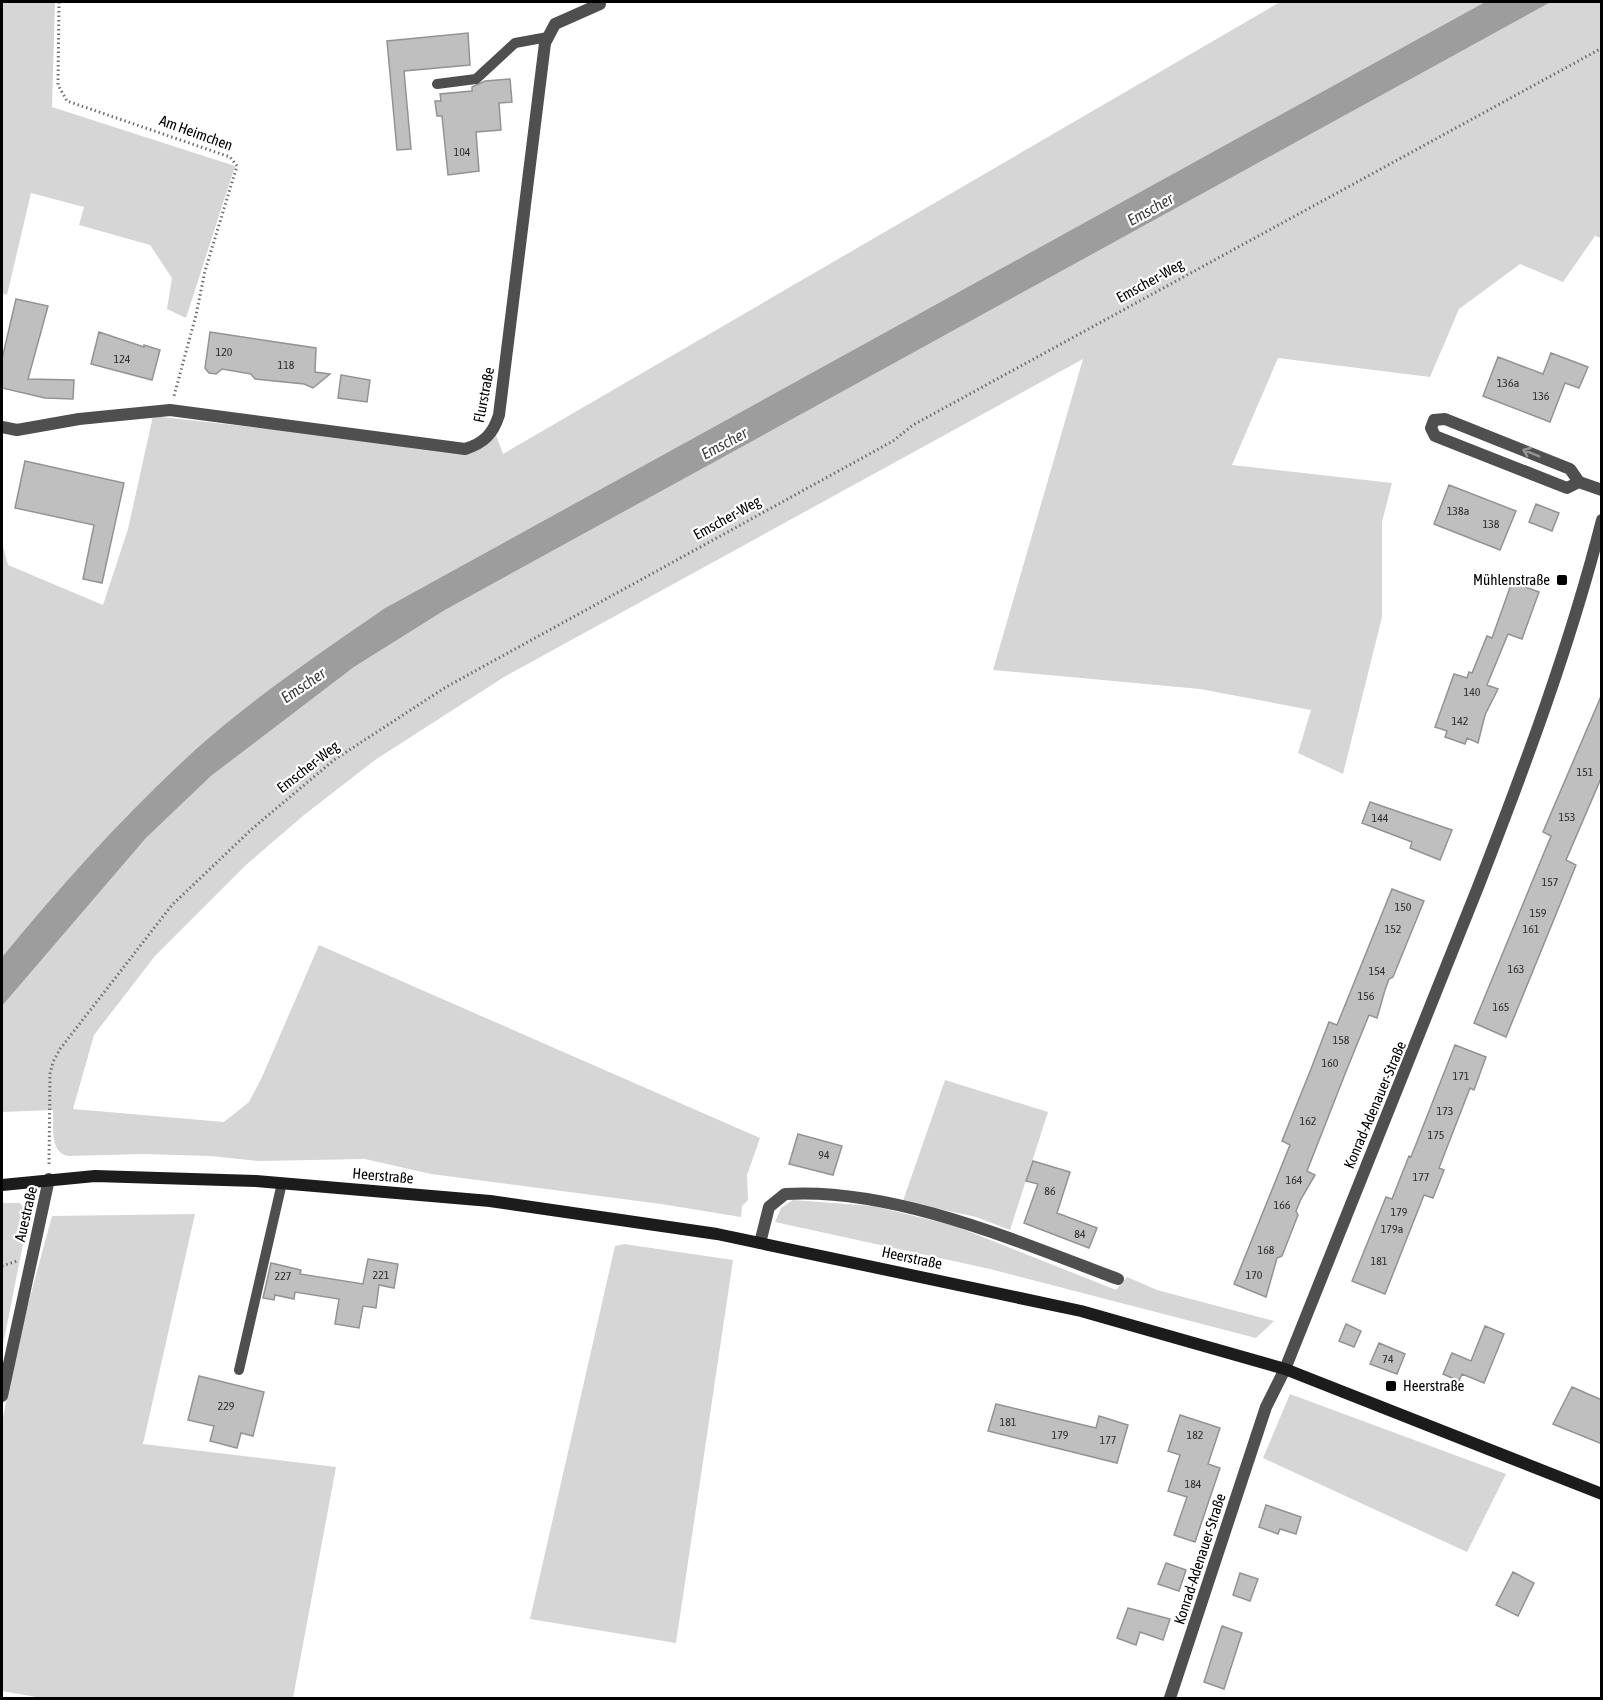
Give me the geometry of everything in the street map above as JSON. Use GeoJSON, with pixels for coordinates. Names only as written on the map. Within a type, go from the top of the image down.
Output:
{"type":"FeatureCollection","features":[{"type":"Feature","properties":{"kind":"main road","name":"Heerstraße"},"geometry":{"type":"LineString","coordinates":[[2,1185],[50,1179],[140,1176],[282,1183],[489,1201],[717,1234],[1081,1311],[1285,1369],[1602,1494]]}},
{"type":"Feature","properties":{"kind":"street"},"geometry":{"type":"LineString","coordinates":[[548,37],[555,24],[600,4]]}},
{"type":"Feature","properties":{"kind":"street","name":"Flurstraße"},"geometry":{"type":"LineString","coordinates":[[2,427],[16,430],[79,419],[170,410],[465,449],[478,445],[494,431],[499,415],[544,43],[548,37]]}},
{"type":"Feature","properties":{"kind":"street"},"geometry":{"type":"LineString","coordinates":[[1579,482],[1567,488],[1435,436],[1431,428],[1434,420],[1445,419],[1570,469],[1579,482],[1602,490]]}},
{"type":"Feature","properties":{"kind":"street","name":"Konrad-Adenauer-Straße"},"geometry":{"type":"LineString","coordinates":[[1170,1698],[1266,1407],[1285,1369],[1424,1028],[1535,738],[1563,655],[1601,526]]}},
{"type":"Feature","properties":{"kind":"street","name":"Auestraße"},"geometry":{"type":"LineString","coordinates":[[2,1396],[50,1179]]}},
{"type":"Feature","properties":{"kind":"street"},"geometry":{"type":"LineString","coordinates":[[760,1243],[769,1207],[785,1194],[855,1197],[979,1227],[1118,1279]]}},
{"type":"Feature","properties":{"kind":"lane"},"geometry":{"type":"LineString","coordinates":[[437,84],[476,79],[515,43],[548,37]]}},
{"type":"Feature","properties":{"kind":"lane"},"geometry":{"type":"LineString","coordinates":[[238,1370],[282,1183]]}},
{"type":"Feature","properties":{"kind":"path","name":"Am Heimchen"},"geometry":{"type":"LineString","coordinates":[[60,2],[58,85],[67,101],[230,156],[237,166],[205,271],[196,315],[170,410]]}},
{"type":"Feature","properties":{"kind":"path","name":"Emscher-Weg"},"geometry":{"type":"LineString","coordinates":[[50,1179],[50,1074],[60,1049],[172,905],[253,828],[334,760],[446,687],[893,441],[934,414],[1602,48]]}},
{"type":"Feature","properties":{"kind":"shaded area"},"geometry":{"type":"Polygon","coordinates":[[[2,2],[55,2],[52,107],[235,166],[186,318],[167,309],[172,278],[150,245],[79,225],[84,207],[31,193],[7,295],[2,293],[2,2]]]}},
{"type":"Feature","properties":{"kind":"shaded area"},"geometry":{"type":"Polygon","coordinates":[[[1280,2],[1485,2],[385,608],[264,694],[195,750],[95,850],[2,957],[2,543],[8,565],[103,605],[128,529],[153,416],[465,451],[495,432],[503,454],[1280,2]]]}},
{"type":"Feature","properties":{"kind":"shaded area"},"geometry":{"type":"Polygon","coordinates":[[[1551,2],[1601,2],[1601,238],[1595,236],[1563,282],[1520,264],[1459,309],[1430,377],[1278,358],[1232,465],[1392,483],[1382,522],[1382,617],[1343,774],[1298,753],[1311,710],[1200,689],[993,670],[1083,359],[504,677],[375,760],[304,815],[246,865],[155,956],[94,1035],[73,1109],[224,1122],[249,1102],[319,945],[760,1138],[747,1175],[748,1200],[742,1206],[741,1217],[661,1204],[431,1174],[365,1159],[259,1161],[210,1156],[143,1154],[68,1156],[62,1154],[55,1144],[53,1110],[2,1112],[2,1006],[146,838],[211,776],[354,667],[445,610],[1551,2]]]}},
{"type":"Feature","properties":{"kind":"shaded area"},"geometry":{"type":"Polygon","coordinates":[[[945,1080],[1048,1112],[1010,1230],[976,1217],[903,1201],[945,1080]]]}},
{"type":"Feature","properties":{"kind":"shaded area"},"geometry":{"type":"Polygon","coordinates":[[[793,1200],[873,1206],[955,1226],[1116,1290],[1127,1277],[1157,1290],[1274,1321],[1256,1338],[990,1269],[775,1222],[781,1208],[793,1200]]]}},
{"type":"Feature","properties":{"kind":"shaded area"},"geometry":{"type":"Polygon","coordinates":[[[2,1203],[20,1203],[29,1214],[2,1350],[2,1203]]]}},
{"type":"Feature","properties":{"kind":"shaded area"},"geometry":{"type":"Polygon","coordinates":[[[195,1214],[143,1444],[336,1467],[293,1698],[42,1698],[2,1691],[2,1423],[16,1349],[52,1216],[195,1214]]]}},
{"type":"Feature","properties":{"kind":"shaded area"},"geometry":{"type":"Polygon","coordinates":[[[624,1244],[733,1260],[676,1643],[530,1619],[615,1246],[624,1244]]]}},
{"type":"Feature","properties":{"kind":"shaded area"},"geometry":{"type":"Polygon","coordinates":[[[1290,1394],[1506,1474],[1467,1552],[1263,1458],[1290,1394]]]}},
{"type":"Feature","properties":{"kind":"water","name":"Emscher"},"geometry":{"type":"Polygon","coordinates":[[[1485,2],[1551,2],[445,610],[354,667],[211,776],[146,838],[2,1006],[2,957],[119,824],[169,774],[240,712],[385,608],[1485,2]]]}},
{"type":"Feature","properties":{"kind":"building"},"geometry":{"type":"Polygon","coordinates":[[[468,33],[470,65],[404,71],[411,149],[397,150],[387,41],[468,33]]]}},
{"type":"Feature","properties":{"kind":"building"},"geometry":{"type":"Polygon","coordinates":[[[510,79],[512,102],[499,103],[501,130],[476,132],[479,171],[448,175],[442,116],[437,116],[435,101],[441,101],[440,94],[472,91],[472,87],[485,81],[510,79]]]}},
{"type":"Feature","properties":{"kind":"building"},"geometry":{"type":"Polygon","coordinates":[[[16,299],[48,306],[28,379],[74,380],[73,399],[45,398],[2,388],[2,359],[16,299]]]}},
{"type":"Feature","properties":{"kind":"building"},"geometry":{"type":"Polygon","coordinates":[[[99,332],[160,350],[152,380],[91,364],[99,332]]]}},
{"type":"Feature","properties":{"kind":"building"},"geometry":{"type":"Polygon","coordinates":[[[210,332],[316,348],[315,372],[330,374],[313,388],[304,384],[255,379],[251,374],[222,369],[216,374],[209,373],[205,368],[210,332]]]}},
{"type":"Feature","properties":{"kind":"building"},"geometry":{"type":"Polygon","coordinates":[[[1551,353],[1588,367],[1579,388],[1565,383],[1550,422],[1483,396],[1498,357],[1543,374],[1551,353]]]}},
{"type":"Feature","properties":{"kind":"building"},"geometry":{"type":"Polygon","coordinates":[[[341,375],[370,380],[367,402],[338,398],[341,375]]]}},
{"type":"Feature","properties":{"kind":"building"},"geometry":{"type":"Polygon","coordinates":[[[25,461],[124,483],[102,583],[83,579],[94,525],[15,508],[25,461]]]}},
{"type":"Feature","properties":{"kind":"building"},"geometry":{"type":"Polygon","coordinates":[[[1449,485],[1516,511],[1500,550],[1434,524],[1449,485]]]}},
{"type":"Feature","properties":{"kind":"building"},"geometry":{"type":"Polygon","coordinates":[[[1536,504],[1559,513],[1552,531],[1529,522],[1536,504]]]}},
{"type":"Feature","properties":{"kind":"building"},"geometry":{"type":"Polygon","coordinates":[[[1522,581],[1525,587],[1539,592],[1522,639],[1508,634],[1487,685],[1498,689],[1485,715],[1478,743],[1467,738],[1465,744],[1445,737],[1447,731],[1435,727],[1454,674],[1467,678],[1469,672],[1472,673],[1487,636],[1492,638],[1512,582],[1522,581]]]}},
{"type":"Feature","properties":{"kind":"building"},"geometry":{"type":"Polygon","coordinates":[[[1602,694],[1602,776],[1566,860],[1576,865],[1506,1037],[1474,1023],[1551,836],[1543,832],[1602,694]]]}},
{"type":"Feature","properties":{"kind":"building"},"geometry":{"type":"Polygon","coordinates":[[[1370,802],[1452,830],[1440,860],[1410,848],[1412,842],[1362,823],[1370,802]]]}},
{"type":"Feature","properties":{"kind":"building"},"geometry":{"type":"Polygon","coordinates":[[[1392,889],[1424,901],[1393,977],[1389,979],[1377,1018],[1369,1015],[1347,1069],[1307,1171],[1315,1175],[1296,1211],[1298,1215],[1282,1256],[1277,1258],[1266,1297],[1234,1284],[1290,1145],[1282,1141],[1329,1022],[1337,1025],[1392,889]]]}},
{"type":"Feature","properties":{"kind":"building"},"geometry":{"type":"Polygon","coordinates":[[[1455,1045],[1486,1057],[1474,1090],[1470,1088],[1439,1168],[1444,1170],[1433,1198],[1424,1195],[1385,1294],[1352,1281],[1386,1197],[1392,1199],[1409,1156],[1411,1157],[1455,1045]]]}},
{"type":"Feature","properties":{"kind":"building"},"geometry":{"type":"Polygon","coordinates":[[[798,1134],[842,1146],[833,1175],[789,1164],[798,1134]]]}},
{"type":"Feature","properties":{"kind":"building"},"geometry":{"type":"Polygon","coordinates":[[[1033,1161],[1070,1172],[1057,1213],[1097,1228],[1089,1248],[1024,1223],[1038,1184],[1026,1181],[1033,1161]]]}},
{"type":"Feature","properties":{"kind":"building"},"geometry":{"type":"Polygon","coordinates":[[[368,1259],[398,1264],[394,1288],[379,1285],[376,1308],[363,1306],[359,1328],[335,1324],[339,1299],[295,1292],[294,1299],[275,1295],[274,1300],[263,1298],[271,1263],[301,1270],[300,1274],[363,1284],[368,1259]]]}},
{"type":"Feature","properties":{"kind":"building"},"geometry":{"type":"Polygon","coordinates":[[[1346,1324],[1361,1331],[1354,1347],[1339,1341],[1346,1324]]]}},
{"type":"Feature","properties":{"kind":"building"},"geometry":{"type":"Polygon","coordinates":[[[1485,1326],[1504,1334],[1484,1383],[1462,1374],[1459,1381],[1443,1374],[1452,1353],[1471,1361],[1485,1326]]]}},
{"type":"Feature","properties":{"kind":"building"},"geometry":{"type":"Polygon","coordinates":[[[1379,1343],[1405,1354],[1397,1374],[1370,1364],[1379,1343]]]}},
{"type":"Feature","properties":{"kind":"building"},"geometry":{"type":"Polygon","coordinates":[[[199,1376],[264,1392],[253,1436],[241,1433],[237,1448],[210,1441],[214,1426],[188,1420],[199,1376]]]}},
{"type":"Feature","properties":{"kind":"building"},"geometry":{"type":"Polygon","coordinates":[[[1572,1387],[1602,1400],[1602,1444],[1553,1424],[1572,1387]]]}},
{"type":"Feature","properties":{"kind":"building"},"geometry":{"type":"Polygon","coordinates":[[[996,1404],[1096,1428],[1099,1416],[1128,1425],[1117,1463],[988,1431],[996,1404]]]}},
{"type":"Feature","properties":{"kind":"building"},"geometry":{"type":"Polygon","coordinates":[[[1180,1415],[1220,1428],[1208,1464],[1220,1468],[1195,1542],[1174,1535],[1187,1497],[1168,1491],[1180,1455],[1168,1451],[1180,1415]]]}},
{"type":"Feature","properties":{"kind":"building"},"geometry":{"type":"Polygon","coordinates":[[[1266,1505],[1301,1517],[1296,1534],[1280,1529],[1278,1534],[1259,1527],[1266,1505]]]}},
{"type":"Feature","properties":{"kind":"building"},"geometry":{"type":"Polygon","coordinates":[[[1166,1563],[1186,1570],[1179,1591],[1158,1584],[1166,1563]]]}},
{"type":"Feature","properties":{"kind":"building"},"geometry":{"type":"Polygon","coordinates":[[[1513,1572],[1534,1583],[1518,1616],[1496,1605],[1513,1572]]]}},
{"type":"Feature","properties":{"kind":"building"},"geometry":{"type":"Polygon","coordinates":[[[1240,1573],[1258,1579],[1250,1601],[1233,1595],[1240,1573]]]}},
{"type":"Feature","properties":{"kind":"building"},"geometry":{"type":"Polygon","coordinates":[[[1128,1608],[1170,1619],[1163,1640],[1140,1632],[1136,1645],[1117,1638],[1128,1608]]]}},
{"type":"Feature","properties":{"kind":"building"},"geometry":{"type":"Polygon","coordinates":[[[1222,1626],[1242,1633],[1224,1689],[1204,1682],[1222,1626]]]}},
{"type":"Feature","properties":{"kind":"place","name":"Mühlenstraße"},"geometry":{"type":"Point","coordinates":[1562,580]}},
{"type":"Feature","properties":{"kind":"place","name":"Heerstraße"},"geometry":{"type":"Point","coordinates":[1391,1386]}}]}
